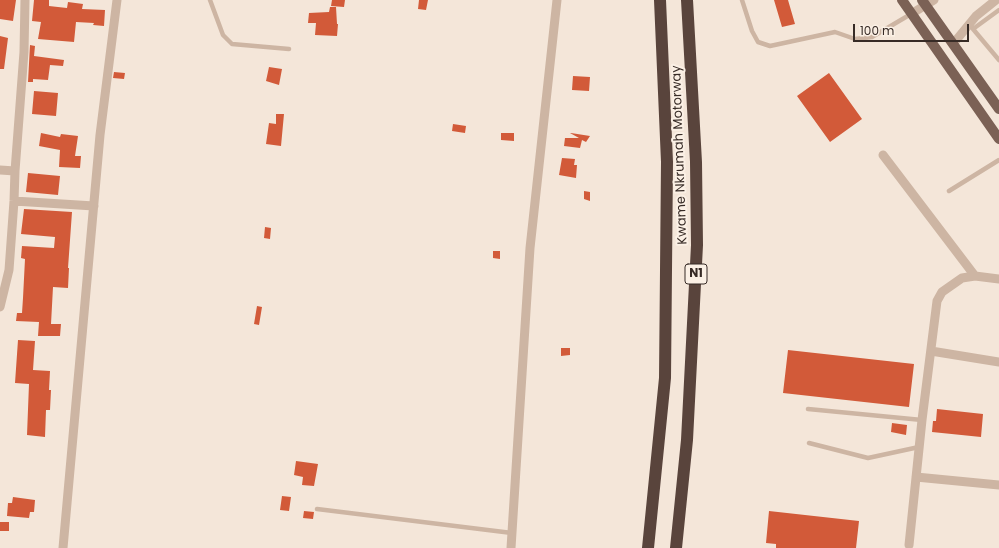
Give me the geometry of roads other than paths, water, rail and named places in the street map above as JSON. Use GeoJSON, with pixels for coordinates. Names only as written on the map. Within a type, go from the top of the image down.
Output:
{"type":"FeatureCollection","features":[{"type":"Feature","properties":{"kind":"highway","name":"Kwame Nkrumah Motorway"},"geometry":{"type":"LineString","coordinates":[[648,548],[665,378],[667,162],[660,0]]}},
{"type":"Feature","properties":{"kind":"highway","name":"Kwame Nkrumah Motorway"},"geometry":{"type":"LineString","coordinates":[[676,548],[687,440],[697,245],[696,162],[687,0]]}},
{"type":"Feature","properties":{"kind":"main road"},"geometry":{"type":"LineString","coordinates":[[902,0],[999,139]]}},
{"type":"Feature","properties":{"kind":"main road"},"geometry":{"type":"LineString","coordinates":[[927,2],[953,44],[999,109]]}},
{"type":"Feature","properties":{"kind":"street"},"geometry":{"type":"LineString","coordinates":[[0,307],[14,201],[24,52],[25,0]]}},
{"type":"Feature","properties":{"kind":"street"},"geometry":{"type":"LineString","coordinates":[[63,548],[100,135],[117,0]]}},
{"type":"Feature","properties":{"kind":"street"},"geometry":{"type":"LineString","coordinates":[[512,548],[530,248],[557,0]]}},
{"type":"Feature","properties":{"kind":"street"},"geometry":{"type":"LineString","coordinates":[[953,44],[971,27],[976,16],[996,0]]}},
{"type":"Feature","properties":{"kind":"street"},"geometry":{"type":"LineString","coordinates":[[911,14],[927,2]]}},
{"type":"Feature","properties":{"kind":"street"},"geometry":{"type":"LineString","coordinates":[[883,155],[975,276]]}},
{"type":"Feature","properties":{"kind":"street"},"geometry":{"type":"LineString","coordinates":[[0,170],[15,171]]}},
{"type":"Feature","properties":{"kind":"street"},"geometry":{"type":"LineString","coordinates":[[14,201],[94,206]]}},
{"type":"Feature","properties":{"kind":"street"},"geometry":{"type":"LineString","coordinates":[[909,545],[922,420],[937,301],[942,292],[962,278],[975,276],[999,279]]}},
{"type":"Feature","properties":{"kind":"street"},"geometry":{"type":"LineString","coordinates":[[931,351],[999,362]]}},
{"type":"Feature","properties":{"kind":"street"},"geometry":{"type":"LineString","coordinates":[[916,477],[999,485]]}},
{"type":"Feature","properties":{"kind":"lane"},"geometry":{"type":"LineString","coordinates":[[210,0],[223,35],[232,44],[289,49]]}},
{"type":"Feature","properties":{"kind":"lane"},"geometry":{"type":"LineString","coordinates":[[742,0],[752,31],[758,42],[770,46],[835,32],[855,39],[872,37],[911,14]]}},
{"type":"Feature","properties":{"kind":"lane"},"geometry":{"type":"LineString","coordinates":[[999,10],[971,27],[999,60]]}},
{"type":"Feature","properties":{"kind":"lane"},"geometry":{"type":"LineString","coordinates":[[949,191],[999,160]]}},
{"type":"Feature","properties":{"kind":"lane"},"geometry":{"type":"LineString","coordinates":[[808,409],[922,420]]}},
{"type":"Feature","properties":{"kind":"lane"},"geometry":{"type":"LineString","coordinates":[[809,443],[868,458],[919,447]]}},
{"type":"Feature","properties":{"kind":"lane"},"geometry":{"type":"LineString","coordinates":[[317,509],[513,533]]}}]}
